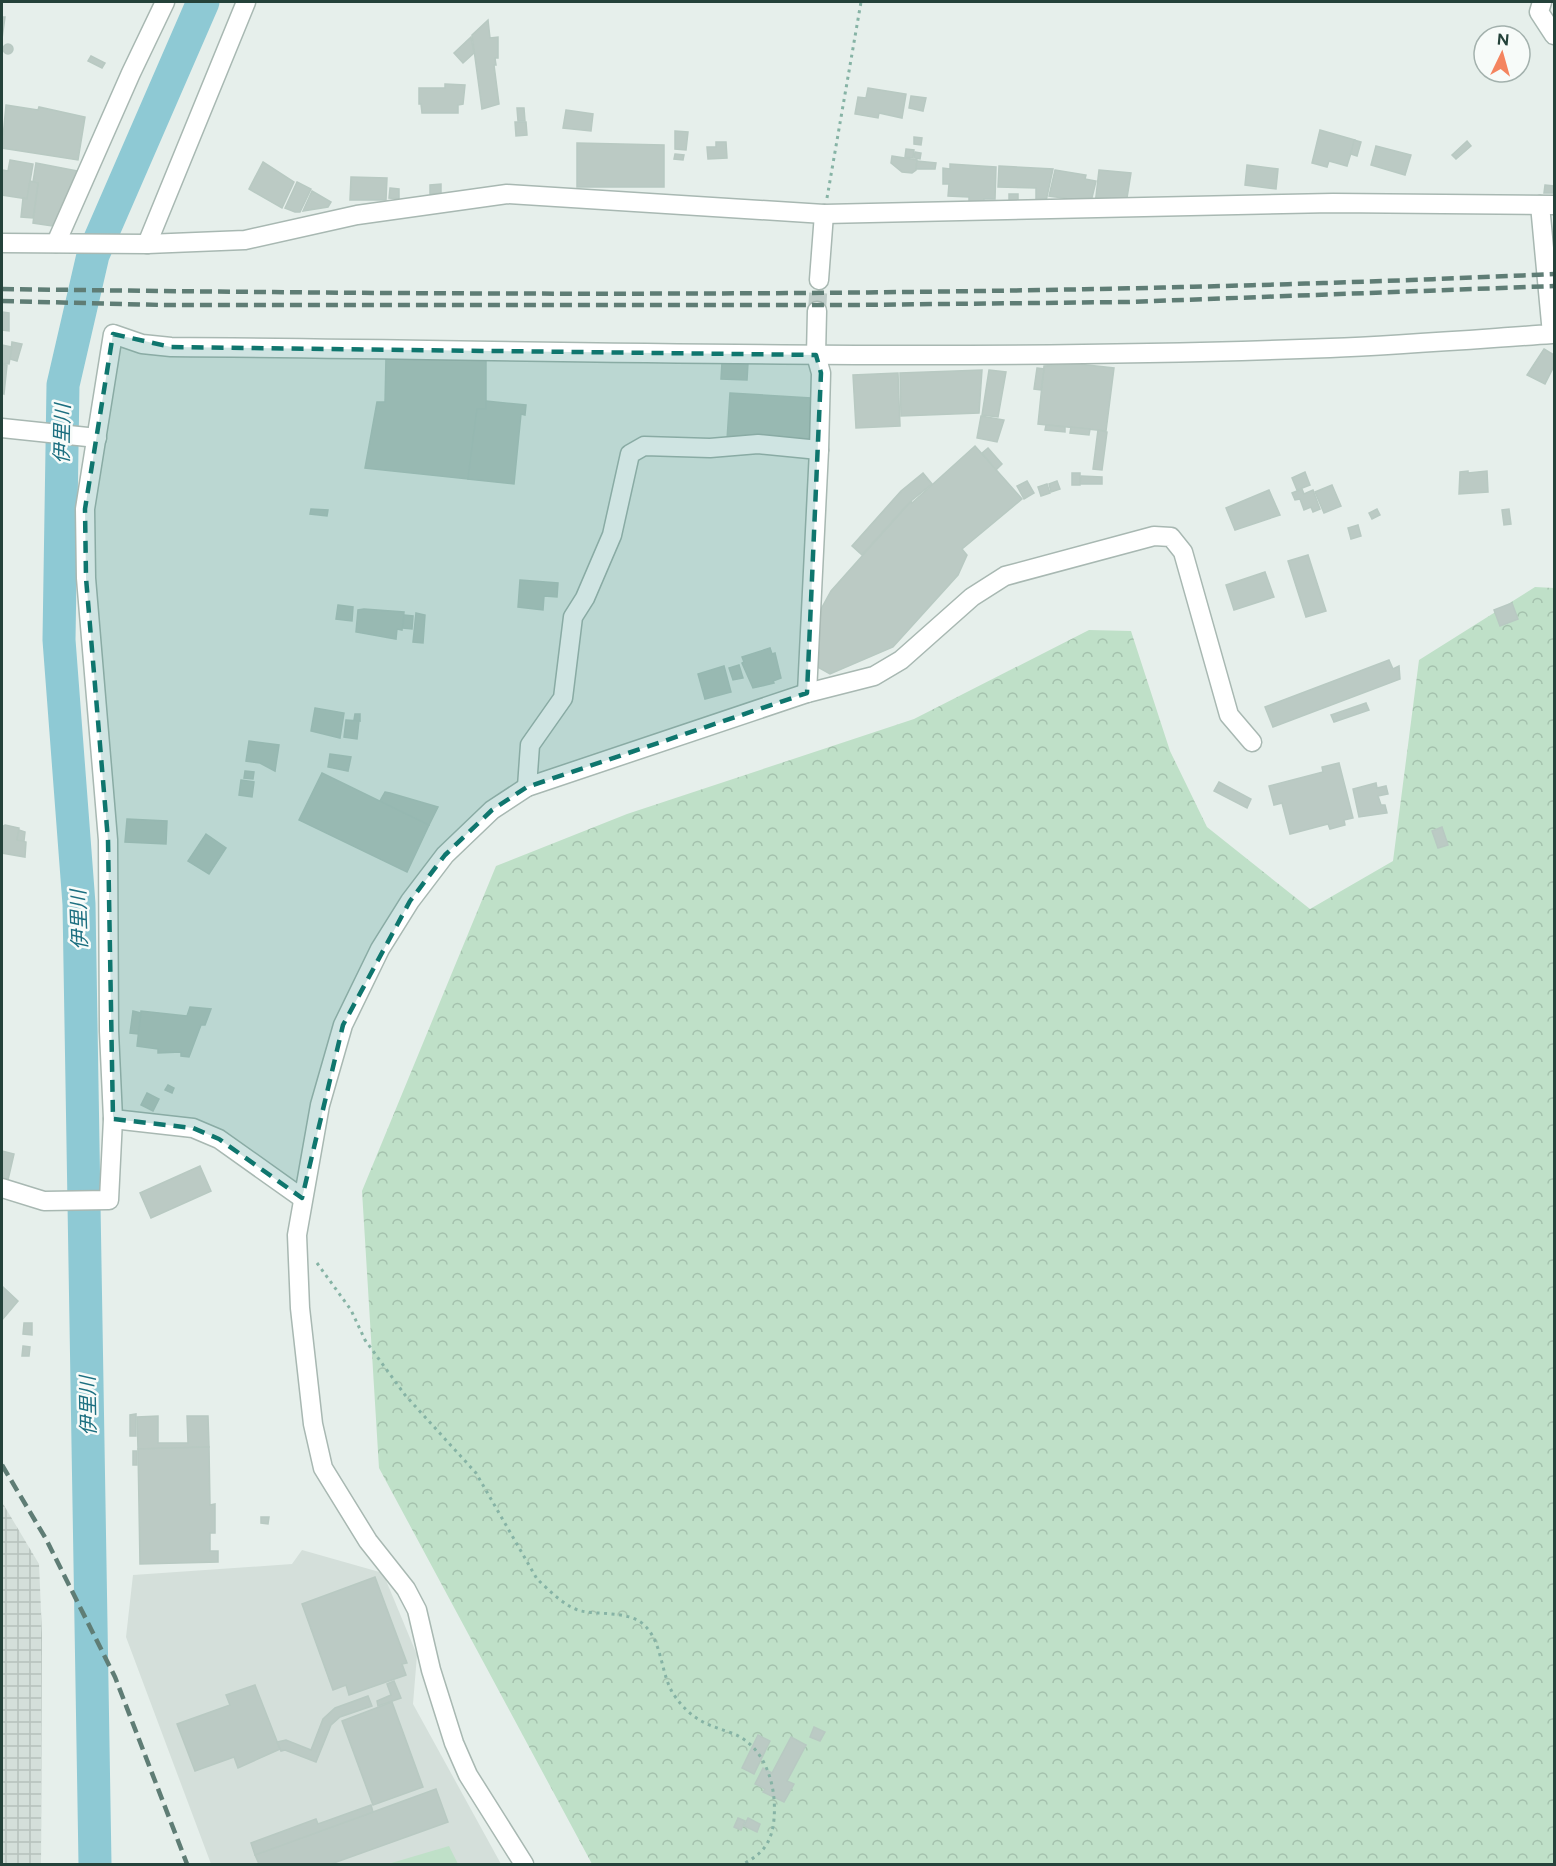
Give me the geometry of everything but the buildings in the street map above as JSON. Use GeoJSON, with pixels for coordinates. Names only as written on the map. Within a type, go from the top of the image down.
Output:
{"type":"FeatureCollection","features":[{"type":"Feature","properties":{"kind":"street"},"geometry":{"type":"LineString","coordinates":[[56,243],[165,2]]}},
{"type":"Feature","properties":{"kind":"street"},"geometry":{"type":"LineString","coordinates":[[147,244],[246,2]]}},
{"type":"Feature","properties":{"kind":"street"},"geometry":{"type":"LineString","coordinates":[[1542,2],[1539,12],[1554,35]]}},
{"type":"Feature","properties":{"kind":"street"},"geometry":{"type":"LineString","coordinates":[[2,243],[147,244],[245,240],[357,215],[507,194],[824,214],[1321,203],[1547,205],[1552,334],[1332,348],[1129,353],[816,355],[171,347],[142,344],[113,334],[85,509],[86,578],[108,840],[109,1030],[113,1119],[109,1200],[44,1201],[2,1188]]}},
{"type":"Feature","properties":{"kind":"street"},"geometry":{"type":"LineString","coordinates":[[819,280],[824,214]]}},
{"type":"Feature","properties":{"kind":"street"},"geometry":{"type":"LineString","coordinates":[[807,693],[821,374],[816,355],[817,311]]}},
{"type":"Feature","properties":{"kind":"street"},"geometry":{"type":"LineString","coordinates":[[9,428],[96,437]]}},
{"type":"Feature","properties":{"kind":"street"},"geometry":{"type":"LineString","coordinates":[[527,787],[530,746],[563,698],[573,617],[585,598],[612,535],[630,454],[644,446],[710,448],[758,444],[819,450]]}},
{"type":"Feature","properties":{"kind":"street"},"geometry":{"type":"LineString","coordinates":[[524,1864],[468,1775],[454,1743],[431,1670],[417,1610],[406,1589],[368,1540],[323,1468],[313,1424],[300,1308],[297,1235],[302,1198],[321,1105],[343,1025],[380,949],[410,901],[445,855],[492,810],[527,787],[807,693],[874,676],[902,660],[972,597],[1005,576],[1154,536],[1171,537],[1183,552],[1229,715],[1252,742]]}},
{"type":"Feature","properties":{"kind":"street"},"geometry":{"type":"LineString","coordinates":[[113,1119],[193,1128],[219,1139],[302,1198]]}},
{"type":"Feature","properties":{"kind":"path"},"geometry":{"type":"LineString","coordinates":[[824,214],[861,2]]}},
{"type":"Feature","properties":{"kind":"path"},"geometry":{"type":"LineString","coordinates":[[297,1235],[351,1310],[365,1340],[405,1395],[476,1473],[537,1579],[551,1593],[579,1611],[628,1617],[641,1622],[654,1638],[673,1693],[692,1715],[715,1730],[730,1732],[744,1740],[769,1769],[772,1782],[773,1831],[761,1856],[743,1864]]}},
{"type":"Feature","properties":{"kind":"highlighted area"},"geometry":{"type":"Polygon","coordinates":[[[113,334],[171,347],[816,355],[821,373],[819,450],[807,693],[527,787],[492,810],[445,855],[410,901],[343,1025],[302,1198],[219,1139],[193,1128],[113,1119],[108,840],[86,578],[85,509],[113,334]]]}},
{"type":"Feature","properties":{"kind":"shaded area"},"geometry":{"type":"Polygon","coordinates":[[[2,1502],[39,1564],[42,1634],[41,1864],[2,1864],[2,1502]]]}},
{"type":"Feature","properties":{"kind":"shaded area"},"geometry":{"type":"Polygon","coordinates":[[[302,1550],[383,1573],[417,1655],[413,1704],[501,1864],[211,1864],[126,1637],[133,1575],[292,1564],[302,1550]]]}},
{"type":"Feature","properties":{"kind":"green space"},"geometry":{"type":"Polygon","coordinates":[[[1535,587],[1554,588],[1554,1864],[592,1864],[379,1468],[362,1191],[496,866],[627,814],[914,719],[1089,630],[1131,631],[1170,751],[1207,827],[1310,909],[1393,861],[1419,660],[1535,587]]]}},
{"type":"Feature","properties":{"kind":"green space"},"geometry":{"type":"Polygon","coordinates":[[[449,1846],[458,1864],[388,1864],[449,1846]]]}},
{"type":"Feature","properties":{"kind":"waterway","name":"伊里川"},"geometry":{"type":"LineString","coordinates":[[95,1864],[79,904],[59,640],[63,385],[93,255],[203,2]]}},
{"type":"Feature","properties":{"kind":"tunnel"},"geometry":{"type":"LineString","coordinates":[[817,311],[819,280]]}},
{"type":"Feature","properties":{"kind":"railway"},"geometry":{"type":"LineString","coordinates":[[2,289],[390,293],[778,293],[1166,287],[1554,274]]}},
{"type":"Feature","properties":{"kind":"railway"},"geometry":{"type":"LineString","coordinates":[[2,301],[163,305],[850,305],[1128,302],[1554,286]]}},
{"type":"Feature","properties":{"kind":"railway"},"geometry":{"type":"LineString","coordinates":[[2,1465],[46,1539],[115,1677],[187,1864]]}}]}
